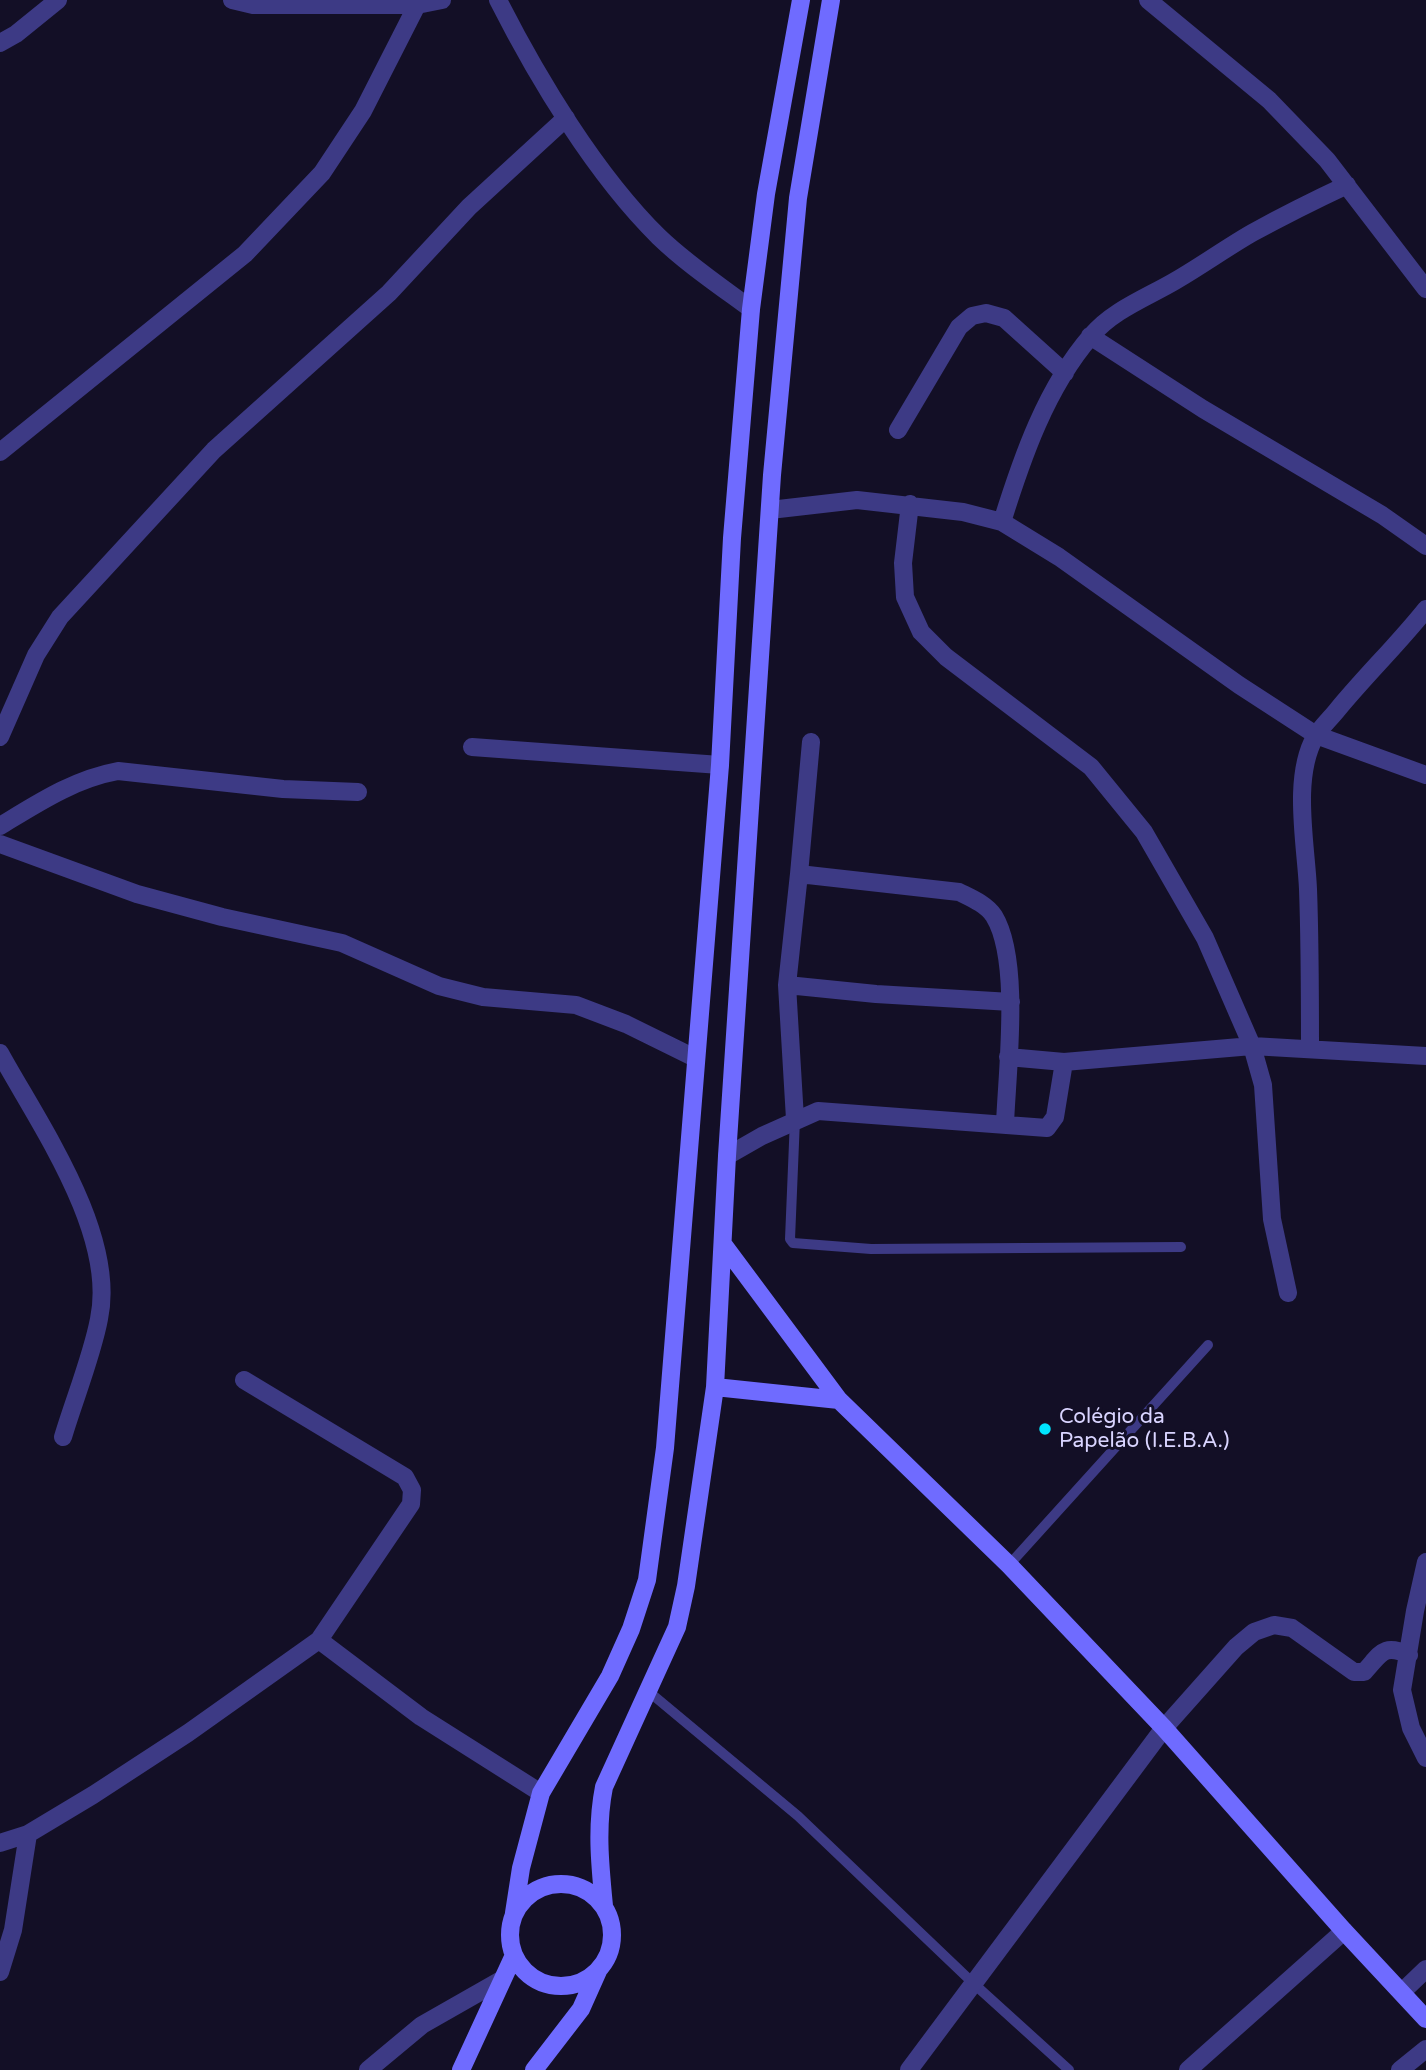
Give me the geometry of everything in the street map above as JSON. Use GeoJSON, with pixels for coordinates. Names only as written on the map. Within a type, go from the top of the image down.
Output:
{"type":"FeatureCollection","features":[{"type":"Feature","properties":{"kind":"street"},"geometry":{"type":"LineString","coordinates":[[0,43],[16,34],[58,0]]}},
{"type":"Feature","properties":{"kind":"street"},"geometry":{"type":"LineString","coordinates":[[232,0],[253,5],[417,5],[442,0]]}},
{"type":"Feature","properties":{"kind":"street"},"geometry":{"type":"LineString","coordinates":[[498,0],[566,118],[632,208],[689,263],[751,309]]}},
{"type":"Feature","properties":{"kind":"street"},"geometry":{"type":"LineString","coordinates":[[600,1968],[593,1975],[574,1984],[553,1986],[534,1978],[519,1964],[509,1934],[521,1868],[541,1793],[610,1676],[631,1629],[647,1580],[666,1448],[720,765],[732,538],[751,309],[766,194],[801,0]]}},
{"type":"Feature","properties":{"kind":"street"},"geometry":{"type":"LineString","coordinates":[[534,2070],[564,2035],[581,2009],[609,1953],[612,1937],[604,1906],[598,1847],[601,1799],[604,1787],[677,1627],[715,1387],[727,1156],[770,510],[798,198],[831,0]]}},
{"type":"Feature","properties":{"kind":"street"},"geometry":{"type":"LineString","coordinates":[[1148,0],[1269,100],[1327,160],[1426,289]]}},
{"type":"Feature","properties":{"kind":"street"},"geometry":{"type":"LineString","coordinates":[[0,452],[245,254],[322,173],[363,111],[417,5]]}},
{"type":"Feature","properties":{"kind":"street"},"geometry":{"type":"LineString","coordinates":[[0,737],[36,655],[60,617],[132,538],[214,450],[390,293],[468,207],[566,118]]}},
{"type":"Feature","properties":{"kind":"street"},"geometry":{"type":"LineString","coordinates":[[1002,522],[1039,420],[1065,373],[1090,336],[1110,317],[1198,268],[1272,222],[1347,185]]}},
{"type":"Feature","properties":{"kind":"street"},"geometry":{"type":"LineString","coordinates":[[898,430],[959,327],[972,316],[986,313],[1004,318],[1065,373]]}},
{"type":"Feature","properties":{"kind":"street"},"geometry":{"type":"LineString","coordinates":[[1090,336],[1203,409],[1382,515],[1426,546]]}},
{"type":"Feature","properties":{"kind":"street"},"geometry":{"type":"LineString","coordinates":[[770,510],[857,500],[963,512],[1002,522],[1059,556],[1238,685],[1316,735],[1426,775]]}},
{"type":"Feature","properties":{"kind":"street"},"geometry":{"type":"LineString","coordinates":[[910,504],[903,563],[905,597],[921,632],[946,657],[1091,766],[1144,832],[1205,938],[1252,1046],[1263,1085],[1272,1219],[1288,1293]]}},
{"type":"Feature","properties":{"kind":"street"},"geometry":{"type":"LineString","coordinates":[[1310,1049],[1308,890],[1303,827],[1304,777],[1309,749],[1316,735],[1360,682],[1404,637],[1426,609]]}},
{"type":"Feature","properties":{"kind":"street"},"geometry":{"type":"LineString","coordinates":[[795,1119],[787,985],[811,743]]}},
{"type":"Feature","properties":{"kind":"street"},"geometry":{"type":"LineString","coordinates":[[472,747],[720,765]]}},
{"type":"Feature","properties":{"kind":"street"},"geometry":{"type":"LineString","coordinates":[[0,826],[61,789],[92,776],[118,771],[284,789],[358,792]]}},
{"type":"Feature","properties":{"kind":"street"},"geometry":{"type":"LineString","coordinates":[[0,844],[137,894],[222,917],[342,943],[439,986],[483,997],[576,1005],[626,1024],[695,1058]]}},
{"type":"Feature","properties":{"kind":"street"},"geometry":{"type":"LineString","coordinates":[[799,874],[959,892],[993,914],[1006,950],[1011,1002],[1005,1124]]}},
{"type":"Feature","properties":{"kind":"street"},"geometry":{"type":"LineString","coordinates":[[787,985],[876,994],[1011,1002]]}},
{"type":"Feature","properties":{"kind":"street"},"geometry":{"type":"LineString","coordinates":[[1007,1057],[1064,1062],[1252,1046],[1426,1056]]}},
{"type":"Feature","properties":{"kind":"street"},"geometry":{"type":"LineString","coordinates":[[0,1053],[66,1168],[91,1232],[101,1275],[100,1318],[62,1437]]}},
{"type":"Feature","properties":{"kind":"street"},"geometry":{"type":"LineString","coordinates":[[727,1156],[795,1119],[818,1111],[1046,1128],[1055,1117],[1064,1062]]}},
{"type":"Feature","properties":{"kind":"street"},"geometry":{"type":"LineString","coordinates":[[723,1244],[839,1399],[1009,1565],[1164,1728],[1426,2019]]}},
{"type":"Feature","properties":{"kind":"street"},"geometry":{"type":"LineString","coordinates":[[0,1843],[28,1834],[188,1734],[319,1640],[411,1504],[412,1490],[405,1477],[244,1381]]}},
{"type":"Feature","properties":{"kind":"street"},"geometry":{"type":"LineString","coordinates":[[715,1387],[839,1399]]}},
{"type":"Feature","properties":{"kind":"street"},"geometry":{"type":"LineString","coordinates":[[1426,1562],[1421,1609],[1402,1690],[1411,1728],[1426,1758]]}},
{"type":"Feature","properties":{"kind":"street"},"geometry":{"type":"LineString","coordinates":[[909,2070],[1164,1728],[1236,1647],[1254,1632],[1274,1625],[1292,1628],[1354,1672],[1364,1672],[1385,1650],[1394,1648],[1409,1655]]}},
{"type":"Feature","properties":{"kind":"street"},"geometry":{"type":"LineString","coordinates":[[319,1640],[421,1717],[541,1793]]}},
{"type":"Feature","properties":{"kind":"street"},"geometry":{"type":"LineString","coordinates":[[0,1972],[13,1930],[28,1834]]}},
{"type":"Feature","properties":{"kind":"street"},"geometry":{"type":"LineString","coordinates":[[514,1913],[531,1892],[556,1883],[583,1888],[604,1906]]}},
{"type":"Feature","properties":{"kind":"street"},"geometry":{"type":"LineString","coordinates":[[1188,2070],[1344,1931]]}},
{"type":"Feature","properties":{"kind":"street"},"geometry":{"type":"LineString","coordinates":[[461,2070],[514,1955]]}},
{"type":"Feature","properties":{"kind":"street"},"geometry":{"type":"LineString","coordinates":[[1402,1992],[1426,1969]]}},
{"type":"Feature","properties":{"kind":"street"},"geometry":{"type":"LineString","coordinates":[[368,2070],[422,2025],[501,1980]]}},
{"type":"Feature","properties":{"kind":"street"},"geometry":{"type":"LineString","coordinates":[[1400,2070],[1426,2049]]}},
{"type":"Feature","properties":{"kind":"lane"},"geometry":{"type":"LineString","coordinates":[[795,1119],[790,1239],[793,1243],[871,1250],[1181,1247]]}},
{"type":"Feature","properties":{"kind":"lane"},"geometry":{"type":"LineString","coordinates":[[1009,1565],[1208,1345]]}},
{"type":"Feature","properties":{"kind":"lane"},"geometry":{"type":"LineString","coordinates":[[648,1691],[798,1816],[973,1983],[1069,2070]]}},
{"type":"Feature","properties":{"kind":"place","name":"Colégio da Papelão (I.E.B.A.)"},"geometry":{"type":"Point","coordinates":[1045,1429]}}]}
